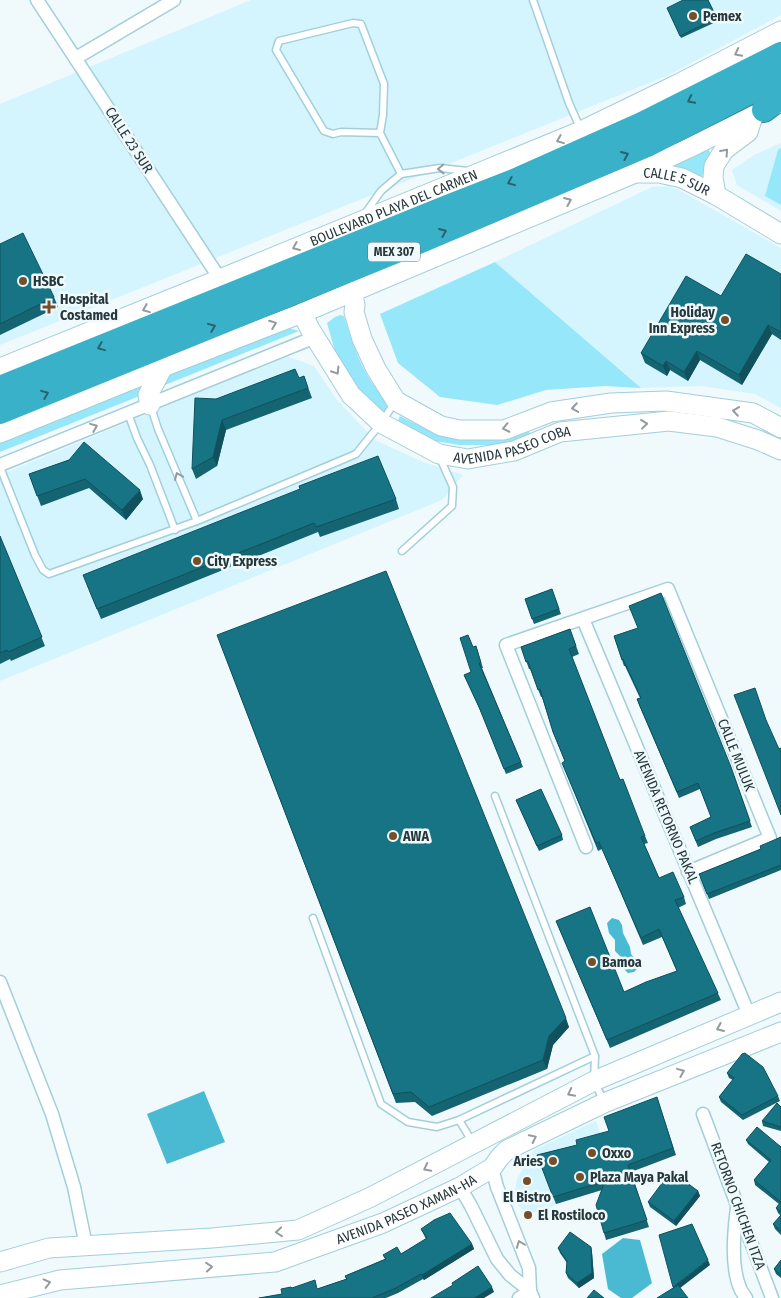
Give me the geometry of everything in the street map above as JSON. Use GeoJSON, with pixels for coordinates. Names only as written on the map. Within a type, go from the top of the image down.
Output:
{"type":"FeatureCollection","features":[{"type":"Feature","properties":{"kind":"highway","name":"MEX 307"},"geometry":{"type":"LineString","coordinates":[[0,388],[514,181],[642,124],[781,54]]}},
{"type":"Feature","properties":{"kind":"highway","name":"MEX 307"},"geometry":{"type":"LineString","coordinates":[[0,412],[409,246],[638,149],[781,76]]}},
{"type":"Feature","properties":{"kind":"main road","name":"BOULEVARD PLAYA DEL CARMEN"},"geometry":{"type":"LineString","coordinates":[[0,368],[220,280],[581,131],[781,31]]}},
{"type":"Feature","properties":{"kind":"main road"},"geometry":{"type":"LineString","coordinates":[[0,433],[163,367],[306,321],[352,292],[635,173],[689,148],[770,106]]}},
{"type":"Feature","properties":{"kind":"main road","name":"CALLE 5 SUR"},"geometry":{"type":"LineString","coordinates":[[716,195],[713,177],[714,166],[724,150],[748,132],[770,106]]}},
{"type":"Feature","properties":{"kind":"main road","name":"CALLE 5 SUR"},"geometry":{"type":"LineString","coordinates":[[635,173],[659,172],[682,178],[716,195],[781,234]]}},
{"type":"Feature","properties":{"kind":"main road","name":"AVENIDA PASEO COBA"},"geometry":{"type":"LineString","coordinates":[[352,292],[355,305],[354,312],[362,340],[376,369],[396,400],[441,426],[460,430],[504,430],[551,412],[611,402],[666,401],[753,413],[781,428]]}},
{"type":"Feature","properties":{"kind":"main road","name":"AVENIDA PASEO COBA"},"geometry":{"type":"LineString","coordinates":[[306,321],[351,395],[381,423],[439,454],[468,459],[514,451],[560,432],[669,421],[717,427],[758,440],[781,450]]}},
{"type":"Feature","properties":{"kind":"main road"},"geometry":{"type":"LineString","coordinates":[[150,405],[148,394],[163,367]]}},
{"type":"Feature","properties":{"kind":"main road"},"geometry":{"type":"LineString","coordinates":[[604,428],[613,415],[611,402]]}},
{"type":"Feature","properties":{"kind":"main road","name":"AVENIDA PASEO XAMAN-HA"},"geometry":{"type":"LineString","coordinates":[[0,1262],[49,1248],[212,1238],[298,1230],[370,1197],[594,1081],[781,1002]]}},
{"type":"Feature","properties":{"kind":"main road","name":"AVENIDA PASEO XAMAN-HA"},"geometry":{"type":"LineString","coordinates":[[0,1295],[60,1280],[275,1262],[383,1222],[460,1187],[492,1168],[507,1150],[604,1103],[781,1032]]}},
{"type":"Feature","properties":{"kind":"main road"},"geometry":{"type":"LineString","coordinates":[[370,1197],[383,1222]]}},
{"type":"Feature","properties":{"kind":"street","name":"CALLE 23 SUR"},"geometry":{"type":"LineString","coordinates":[[37,0],[220,280]]}},
{"type":"Feature","properties":{"kind":"street"},"geometry":{"type":"LineString","coordinates":[[76,58],[174,0]]}},
{"type":"Feature","properties":{"kind":"street"},"geometry":{"type":"LineString","coordinates":[[0,466],[308,340],[306,321]]}},
{"type":"Feature","properties":{"kind":"street","name":"CALLE MULUK"},"geometry":{"type":"LineString","coordinates":[[583,618],[668,590],[770,838],[688,872]]}},
{"type":"Feature","properties":{"kind":"street"},"geometry":{"type":"LineString","coordinates":[[583,618],[506,645],[586,847]]}},
{"type":"Feature","properties":{"kind":"street","name":"AVENIDA RETORNO PAKAL"},"geometry":{"type":"LineString","coordinates":[[583,618],[749,1015]]}},
{"type":"Feature","properties":{"kind":"street"},"geometry":{"type":"LineString","coordinates":[[0,982],[52,1114],[74,1187],[86,1246]]}},
{"type":"Feature","properties":{"kind":"street","name":"RETORNO CHICHEN ITZA"},"geometry":{"type":"LineString","coordinates":[[703,1114],[772,1298]]}},
{"type":"Feature","properties":{"kind":"street"},"geometry":{"type":"LineString","coordinates":[[492,1168],[497,1187],[529,1268],[532,1294]]}},
{"type":"Feature","properties":{"kind":"street"},"geometry":{"type":"LineString","coordinates":[[460,1187],[497,1258],[510,1275],[532,1294]]}},
{"type":"Feature","properties":{"kind":"street"},"geometry":{"type":"LineString","coordinates":[[738,1206],[734,1227],[735,1270],[740,1288],[746,1298]]}},
{"type":"Feature","properties":{"kind":"street"},"geometry":{"type":"LineString","coordinates":[[519,1298],[532,1294]]}},
{"type":"Feature","properties":{"kind":"lane"},"geometry":{"type":"LineString","coordinates":[[533,0],[581,131]]}},
{"type":"Feature","properties":{"kind":"lane"},"geometry":{"type":"LineString","coordinates":[[380,133],[341,132],[333,134],[324,131],[276,50],[279,41],[353,23],[360,24],[384,84],[383,115],[380,133],[400,174]]}},
{"type":"Feature","properties":{"kind":"lane"},"geometry":{"type":"LineString","coordinates":[[359,222],[381,191],[400,174],[440,168],[483,172]]}},
{"type":"Feature","properties":{"kind":"lane"},"geometry":{"type":"LineString","coordinates":[[0,466],[35,555],[43,570],[48,574],[175,530],[356,454],[381,423],[396,400]]}},
{"type":"Feature","properties":{"kind":"lane"},"geometry":{"type":"LineString","coordinates":[[150,405],[158,429],[197,521]]}},
{"type":"Feature","properties":{"kind":"lane"},"geometry":{"type":"LineString","coordinates":[[128,413],[175,530]]}},
{"type":"Feature","properties":{"kind":"lane"},"geometry":{"type":"LineString","coordinates":[[402,551],[452,506],[453,487],[439,454]]}},
{"type":"Feature","properties":{"kind":"lane"},"geometry":{"type":"LineString","coordinates":[[494,796],[595,1056],[594,1081],[604,1103]]}},
{"type":"Feature","properties":{"kind":"lane"},"geometry":{"type":"LineString","coordinates":[[313,918],[382,1104],[408,1122],[437,1127],[459,1120],[595,1056]]}},
{"type":"Feature","properties":{"kind":"lane"},"geometry":{"type":"LineString","coordinates":[[459,1120],[473,1144]]}},
{"type":"Feature","properties":{"kind":"shaded area"},"geometry":{"type":"Polygon","coordinates":[[[251,0],[781,0],[781,15],[669,75],[0,345],[0,104],[251,0]]]}},
{"type":"Feature","properties":{"kind":"shaded area"},"geometry":{"type":"Polygon","coordinates":[[[781,143],[781,211],[737,185],[732,170],[754,155],[781,143]]]}},
{"type":"Feature","properties":{"kind":"shaded area"},"geometry":{"type":"Polygon","coordinates":[[[781,148],[781,205],[765,196],[778,150],[781,148]]]}},
{"type":"Feature","properties":{"kind":"shaded area"},"geometry":{"type":"Polygon","coordinates":[[[708,149],[711,153],[701,179],[673,168],[673,165],[708,149]]]}},
{"type":"Feature","properties":{"kind":"shaded area"},"geometry":{"type":"Polygon","coordinates":[[[668,186],[681,191],[781,248],[781,408],[755,394],[701,386],[641,388],[495,262],[652,187],[668,186]]]}},
{"type":"Feature","properties":{"kind":"shaded area"},"geometry":{"type":"Polygon","coordinates":[[[495,262],[641,388],[605,386],[546,390],[497,405],[440,397],[398,363],[380,314],[495,262]]]}},
{"type":"Feature","properties":{"kind":"shaded area"},"geometry":{"type":"Polygon","coordinates":[[[340,315],[344,316],[366,373],[380,394],[389,403],[386,410],[378,413],[364,400],[337,358],[327,323],[340,315]]]}},
{"type":"Feature","properties":{"kind":"shaded area"},"geometry":{"type":"Polygon","coordinates":[[[288,328],[299,331],[160,387],[166,375],[288,328]]]}},
{"type":"Feature","properties":{"kind":"shaded area"},"geometry":{"type":"Polygon","coordinates":[[[287,356],[314,366],[337,400],[375,440],[423,462],[463,475],[442,500],[0,681],[0,475],[287,356]]]}},
{"type":"Feature","properties":{"kind":"shaded area"},"geometry":{"type":"Polygon","coordinates":[[[149,381],[142,395],[0,452],[0,442],[149,381]]]}},
{"type":"Feature","properties":{"kind":"shaded area"},"geometry":{"type":"Polygon","coordinates":[[[400,416],[418,425],[457,438],[490,439],[528,431],[531,434],[528,440],[498,445],[459,445],[429,440],[397,423],[400,416]]]}},
{"type":"Feature","properties":{"kind":"shaded area"},"geometry":{"type":"Polygon","coordinates":[[[612,918],[619,920],[622,925],[631,954],[638,962],[639,967],[634,972],[628,973],[621,966],[622,958],[615,951],[615,940],[609,933],[607,923],[612,918]]]}},
{"type":"Feature","properties":{"kind":"shaded area"},"geometry":{"type":"Polygon","coordinates":[[[204,1091],[225,1142],[167,1164],[147,1114],[204,1091]]]}},
{"type":"Feature","properties":{"kind":"shaded area"},"geometry":{"type":"Polygon","coordinates":[[[596,1121],[618,1184],[528,1214],[513,1201],[517,1179],[534,1150],[596,1121]]]}},
{"type":"Feature","properties":{"kind":"shaded area"},"geometry":{"type":"Polygon","coordinates":[[[623,1238],[640,1240],[652,1283],[632,1298],[621,1298],[608,1289],[602,1254],[623,1238]]]}},
{"type":"Feature","properties":{"kind":"building","name":"Pemex"},"geometry":{"type":"Polygon","coordinates":[[[683,0],[708,0],[717,18],[680,36],[667,8],[683,0]]]}},
{"type":"Feature","properties":{"kind":"building","name":"HSBC"},"geometry":{"type":"Polygon","coordinates":[[[23,233],[54,297],[0,324],[0,244],[23,233]]]}},
{"type":"Feature","properties":{"kind":"building","name":"Holiday Inn Express"},"geometry":{"type":"Polygon","coordinates":[[[746,254],[781,274],[781,332],[768,325],[739,375],[697,351],[684,372],[666,361],[663,366],[641,353],[686,276],[721,296],[746,254]]]}},
{"type":"Feature","properties":{"kind":"building"},"geometry":{"type":"Polygon","coordinates":[[[295,369],[299,378],[304,376],[308,388],[222,420],[213,457],[192,469],[195,398],[216,399],[295,369]]]}},
{"type":"Feature","properties":{"kind":"building"},"geometry":{"type":"Polygon","coordinates":[[[84,442],[140,490],[122,510],[85,479],[37,496],[29,474],[69,460],[84,442]]]}},
{"type":"Feature","properties":{"kind":"building"},"geometry":{"type":"Polygon","coordinates":[[[378,456],[396,499],[316,527],[314,523],[97,609],[83,575],[300,489],[299,486],[378,456]]]}},
{"type":"Feature","properties":{"kind":"building"},"geometry":{"type":"Polygon","coordinates":[[[0,536],[42,637],[8,652],[7,650],[0,653],[0,536]]]}},
{"type":"Feature","properties":{"kind":"building","name":"AWA"},"geometry":{"type":"Polygon","coordinates":[[[386,571],[566,1018],[549,1036],[543,1060],[429,1107],[411,1092],[393,1094],[217,635],[386,571]]]}},
{"type":"Feature","properties":{"kind":"building"},"geometry":{"type":"Polygon","coordinates":[[[552,589],[559,609],[532,619],[525,599],[552,589]]]}},
{"type":"Feature","properties":{"kind":"building"},"geometry":{"type":"Polygon","coordinates":[[[661,593],[731,767],[750,821],[696,841],[690,827],[711,817],[698,783],[677,792],[637,699],[641,698],[622,660],[614,636],[638,628],[629,606],[661,593]]]}},
{"type":"Feature","properties":{"kind":"building"},"geometry":{"type":"Polygon","coordinates":[[[570,629],[576,646],[569,649],[620,780],[623,779],[645,836],[641,837],[659,878],[673,872],[684,897],[675,900],[718,993],[607,1040],[556,921],[590,907],[624,992],[677,971],[659,929],[641,938],[599,842],[596,843],[562,763],[565,761],[553,732],[540,689],[538,690],[521,647],[570,629]]]}},
{"type":"Feature","properties":{"kind":"building"},"geometry":{"type":"Polygon","coordinates":[[[468,635],[473,647],[476,646],[481,663],[479,663],[521,762],[504,769],[464,675],[471,672],[460,638],[468,635]]]}},
{"type":"Feature","properties":{"kind":"building"},"geometry":{"type":"Polygon","coordinates":[[[755,688],[766,720],[779,749],[781,748],[781,815],[734,695],[755,688]]]}},
{"type":"Feature","properties":{"kind":"building"},"geometry":{"type":"Polygon","coordinates":[[[541,789],[562,835],[537,846],[516,800],[541,789]]]}},
{"type":"Feature","properties":{"kind":"building"},"geometry":{"type":"Polygon","coordinates":[[[781,837],[781,865],[707,894],[699,874],[761,849],[760,846],[781,837]]]}},
{"type":"Feature","properties":{"kind":"building"},"geometry":{"type":"Polygon","coordinates":[[[745,1053],[763,1067],[778,1096],[742,1115],[719,1097],[734,1078],[727,1073],[742,1054],[745,1053]]]}},
{"type":"Feature","properties":{"kind":"building"},"geometry":{"type":"Polygon","coordinates":[[[657,1097],[673,1148],[628,1165],[647,1220],[604,1233],[596,1205],[605,1181],[553,1197],[537,1155],[577,1145],[576,1140],[609,1131],[604,1117],[657,1097]]]}},
{"type":"Feature","properties":{"kind":"building"},"geometry":{"type":"Polygon","coordinates":[[[777,1103],[781,1107],[781,1127],[762,1121],[777,1103]]]}},
{"type":"Feature","properties":{"kind":"building"},"geometry":{"type":"Polygon","coordinates":[[[757,1127],[781,1147],[781,1202],[754,1180],[771,1160],[746,1140],[757,1127]]]}},
{"type":"Feature","properties":{"kind":"building"},"geometry":{"type":"Polygon","coordinates":[[[671,1171],[698,1191],[674,1221],[648,1202],[671,1171]]]}},
{"type":"Feature","properties":{"kind":"building"},"geometry":{"type":"Polygon","coordinates":[[[781,1202],[781,1212],[776,1208],[781,1202]]]}},
{"type":"Feature","properties":{"kind":"building"},"geometry":{"type":"Polygon","coordinates":[[[450,1213],[472,1244],[422,1275],[396,1288],[372,1298],[259,1298],[282,1294],[281,1289],[292,1288],[315,1280],[317,1289],[347,1279],[345,1276],[386,1259],[383,1255],[397,1247],[401,1254],[427,1238],[421,1229],[434,1220],[450,1213]]]}},
{"type":"Feature","properties":{"kind":"building"},"geometry":{"type":"Polygon","coordinates":[[[781,1215],[781,1231],[773,1224],[781,1215]]]}},
{"type":"Feature","properties":{"kind":"building"},"geometry":{"type":"Polygon","coordinates":[[[692,1224],[708,1260],[673,1287],[659,1235],[692,1224]]]}},
{"type":"Feature","properties":{"kind":"building"},"geometry":{"type":"Polygon","coordinates":[[[570,1232],[591,1247],[592,1273],[577,1283],[566,1273],[567,1261],[558,1248],[570,1232]]]}},
{"type":"Feature","properties":{"kind":"building"},"geometry":{"type":"Polygon","coordinates":[[[781,1260],[781,1275],[774,1269],[781,1260]]]}},
{"type":"Feature","properties":{"kind":"building"},"geometry":{"type":"Polygon","coordinates":[[[478,1266],[492,1287],[474,1298],[431,1298],[453,1285],[452,1283],[478,1266]]]}},
{"type":"Feature","properties":{"kind":"building"},"geometry":{"type":"Polygon","coordinates":[[[678,1285],[688,1298],[657,1298],[678,1285]]]}},
{"type":"Feature","properties":{"kind":"building"},"geometry":{"type":"Polygon","coordinates":[[[594,1290],[604,1298],[587,1298],[594,1290]]]}},
{"type":"Feature","properties":{"kind":"place","name":"Pemex"},"geometry":{"type":"Point","coordinates":[693,16]}},
{"type":"Feature","properties":{"kind":"place","name":"HSBC"},"geometry":{"type":"Point","coordinates":[23,281]}},
{"type":"Feature","properties":{"kind":"place","name":"Hospital Costamed"},"geometry":{"type":"Point","coordinates":[49,307]}},
{"type":"Feature","properties":{"kind":"place","name":"Holiday Inn Express"},"geometry":{"type":"Point","coordinates":[725,320]}},
{"type":"Feature","properties":{"kind":"place","name":"City Express"},"geometry":{"type":"Point","coordinates":[197,561]}},
{"type":"Feature","properties":{"kind":"place","name":"AWA"},"geometry":{"type":"Point","coordinates":[393,836]}},
{"type":"Feature","properties":{"kind":"place","name":"Bamoa"},"geometry":{"type":"Point","coordinates":[592,962]}},
{"type":"Feature","properties":{"kind":"place","name":"Oxxo"},"geometry":{"type":"Point","coordinates":[592,1153]}},
{"type":"Feature","properties":{"kind":"place","name":"Aries"},"geometry":{"type":"Point","coordinates":[553,1161]}},
{"type":"Feature","properties":{"kind":"place","name":"Plaza Maya Pakal"},"geometry":{"type":"Point","coordinates":[580,1177]}},
{"type":"Feature","properties":{"kind":"place","name":"El Bistro"},"geometry":{"type":"Point","coordinates":[527,1181]}},
{"type":"Feature","properties":{"kind":"place","name":"El Rostiloco"},"geometry":{"type":"Point","coordinates":[528,1215]}}]}
